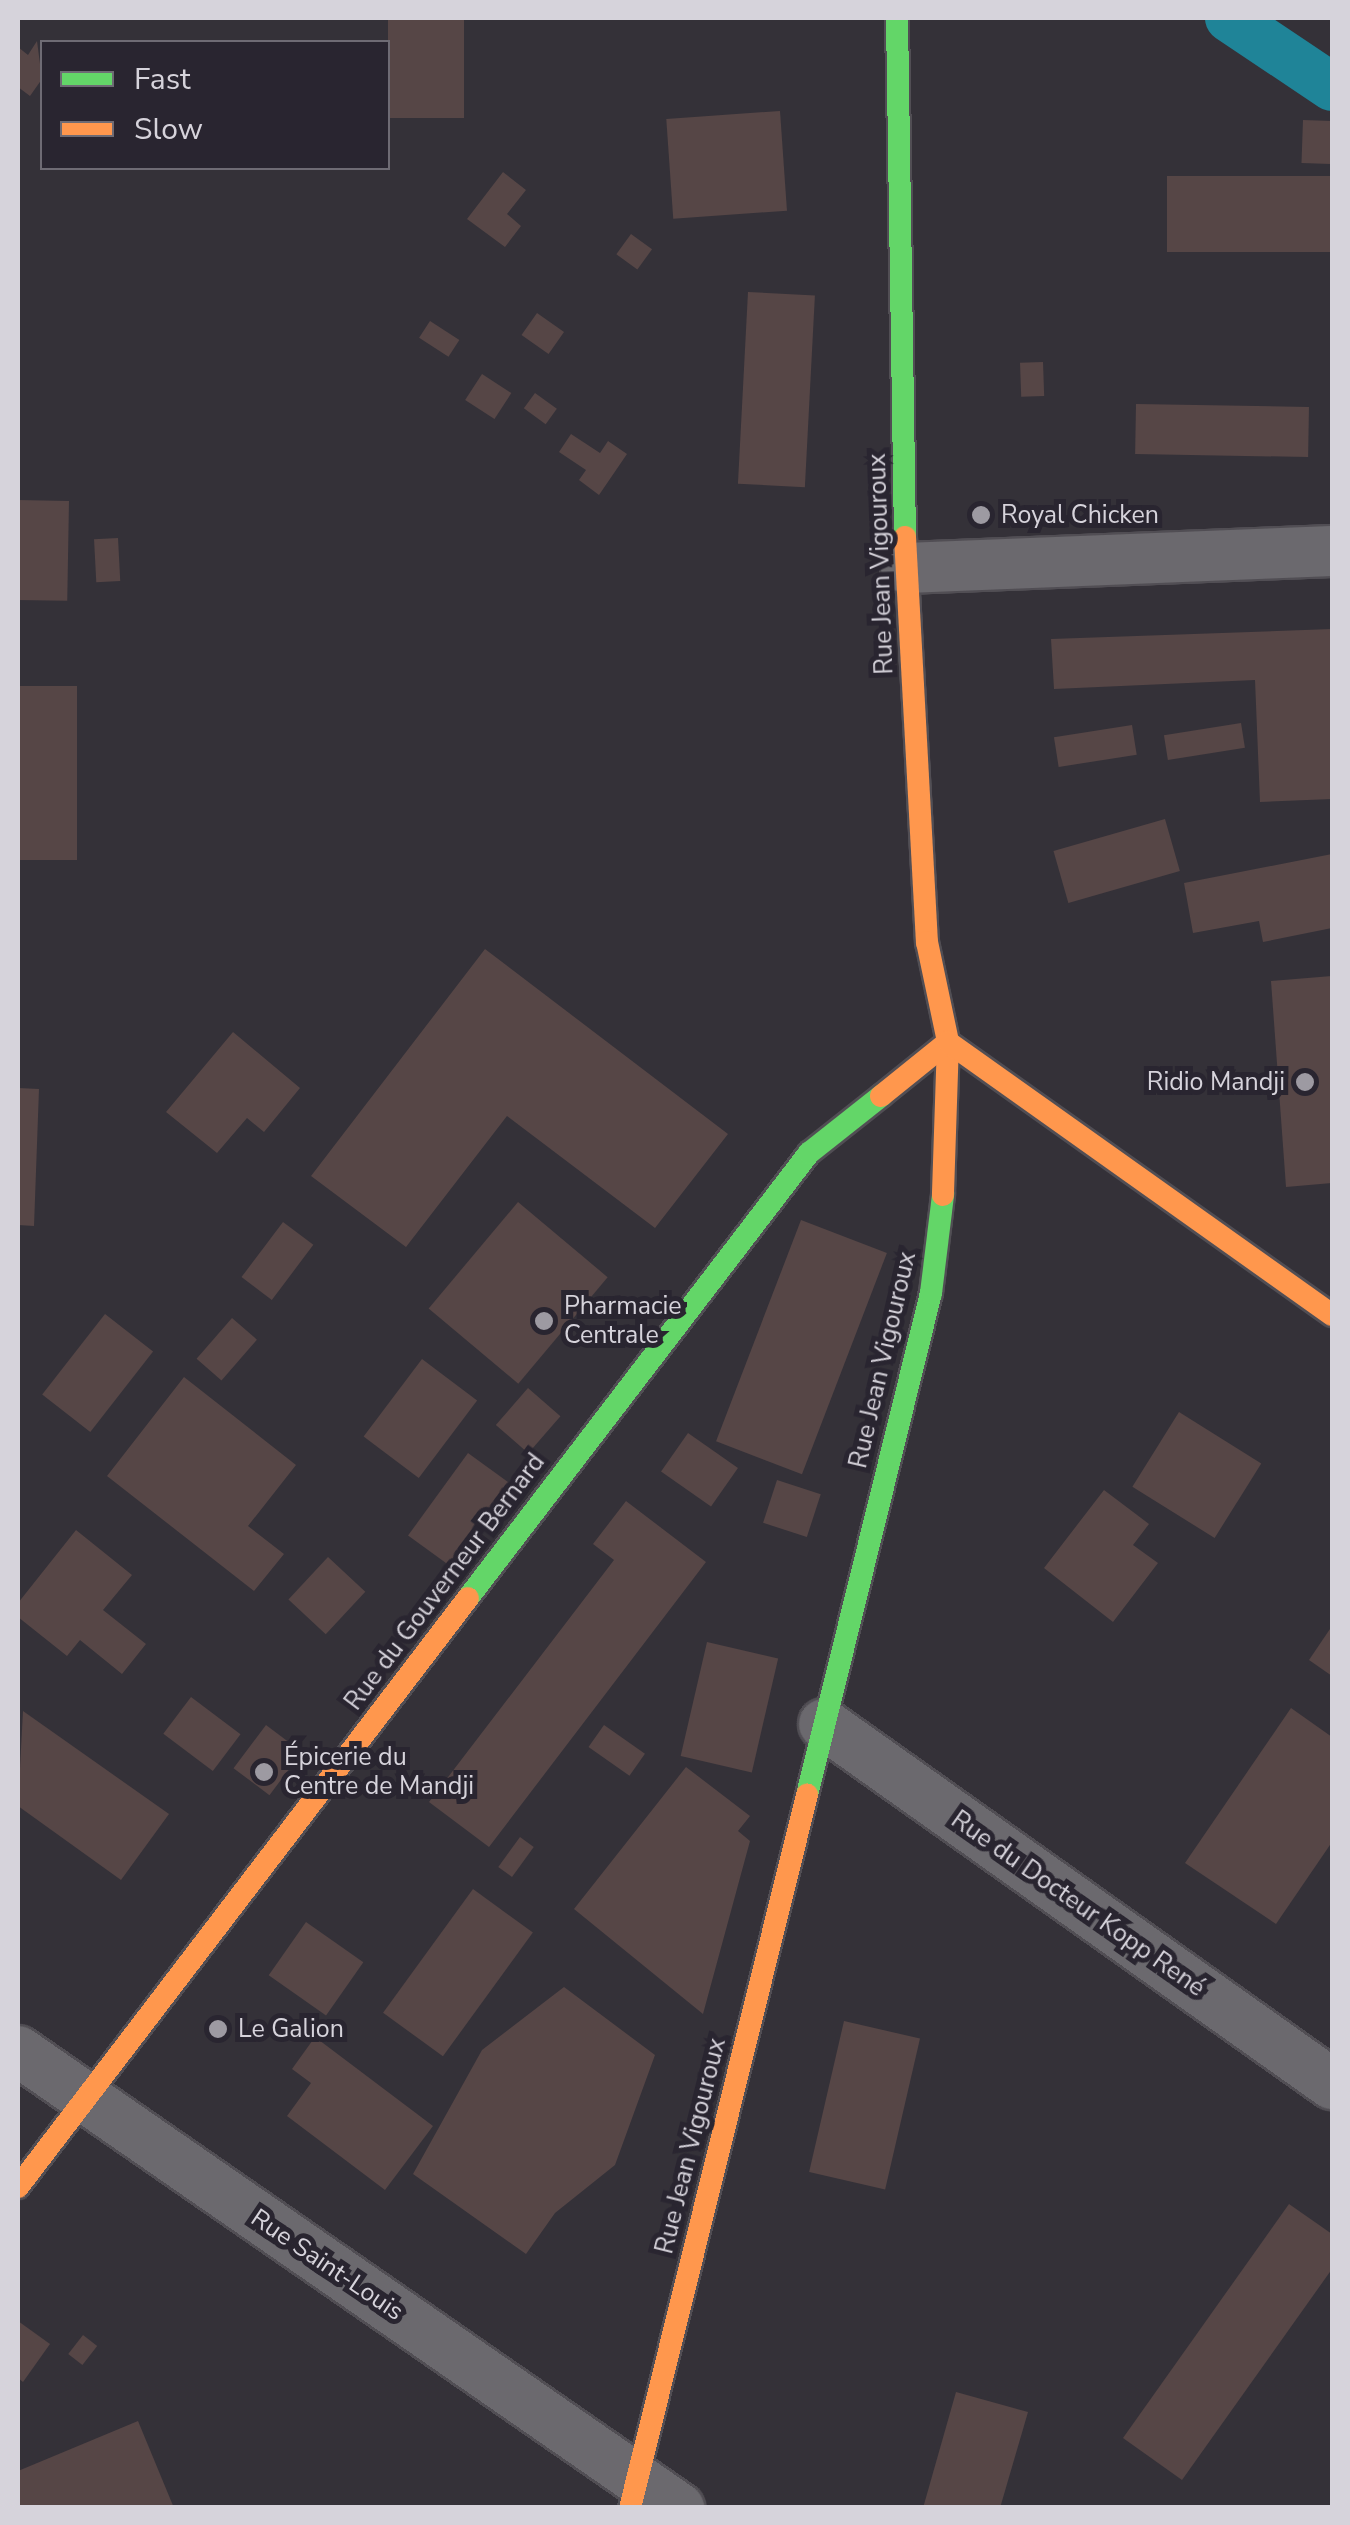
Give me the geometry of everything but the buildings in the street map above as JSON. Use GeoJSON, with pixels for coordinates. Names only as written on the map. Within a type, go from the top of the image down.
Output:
{"type":"FeatureCollection","features":[{"type":"Feature","properties":{"kind":"street","name":"Rue Jean Vigouroux"},"geometry":{"type":"LineString","coordinates":[[634,2493],[931,1293],[947,1164],[948,1042],[927,942],[906,568],[897,18]]}},
{"type":"Feature","properties":{"kind":"street"},"geometry":{"type":"LineString","coordinates":[[906,568],[1332,551]]}},
{"type":"Feature","properties":{"kind":"street"},"geometry":{"type":"LineString","coordinates":[[948,1042],[1332,1314]]}},
{"type":"Feature","properties":{"kind":"street","name":"Rue du Gouverneur Bernard"},"geometry":{"type":"LineString","coordinates":[[18,2187],[808,1154],[948,1042]]}},
{"type":"Feature","properties":{"kind":"street","name":"Rue du Docteur Kopp René"},"geometry":{"type":"LineString","coordinates":[[824,1724],[1332,2084]]}},
{"type":"Feature","properties":{"kind":"street","name":"Rue Saint-Louis"},"geometry":{"type":"LineString","coordinates":[[18,2051],[634,2493],[680,2508]]}},
{"type":"Feature","properties":{"kind":"waterway"},"geometry":{"type":"LineString","coordinates":[[1229,18],[1332,87]]}},
{"type":"Feature","properties":{"kind":"traffic: fast"},"geometry":{"type":"LineString","coordinates":[[897,18],[905,537]]}},
{"type":"Feature","properties":{"kind":"traffic: fast"},"geometry":{"type":"LineString","coordinates":[[468,1598],[809,1153],[881,1096]]}},
{"type":"Feature","properties":{"kind":"traffic: fast"},"geometry":{"type":"LineString","coordinates":[[807,1795],[931,1293],[943,1195]]}},
{"type":"Feature","properties":{"kind":"traffic: slow"},"geometry":{"type":"LineString","coordinates":[[905,537],[927,942],[948,1042],[943,1195]]}},
{"type":"Feature","properties":{"kind":"traffic: slow"},"geometry":{"type":"LineString","coordinates":[[881,1096],[948,1042],[1332,1315]]}},
{"type":"Feature","properties":{"kind":"traffic: slow"},"geometry":{"type":"LineString","coordinates":[[18,2187],[468,1598]]}},
{"type":"Feature","properties":{"kind":"traffic: slow"},"geometry":{"type":"LineString","coordinates":[[630,2508],[807,1795]]}},
{"type":"Feature","properties":{"kind":"place","name":"Royal Chicken"},"geometry":{"type":"Point","coordinates":[981,515]}},
{"type":"Feature","properties":{"kind":"place","name":"Ridio Mandji"},"geometry":{"type":"Point","coordinates":[1305,1082]}},
{"type":"Feature","properties":{"kind":"place","name":"Pharmacie Centrale"},"geometry":{"type":"Point","coordinates":[544,1321]}},
{"type":"Feature","properties":{"kind":"place","name":"Épicerie du Centre de Mandji"},"geometry":{"type":"Point","coordinates":[264,1772]}},
{"type":"Feature","properties":{"kind":"place","name":"Le Galion"},"geometry":{"type":"Point","coordinates":[218,2029]}}]}
